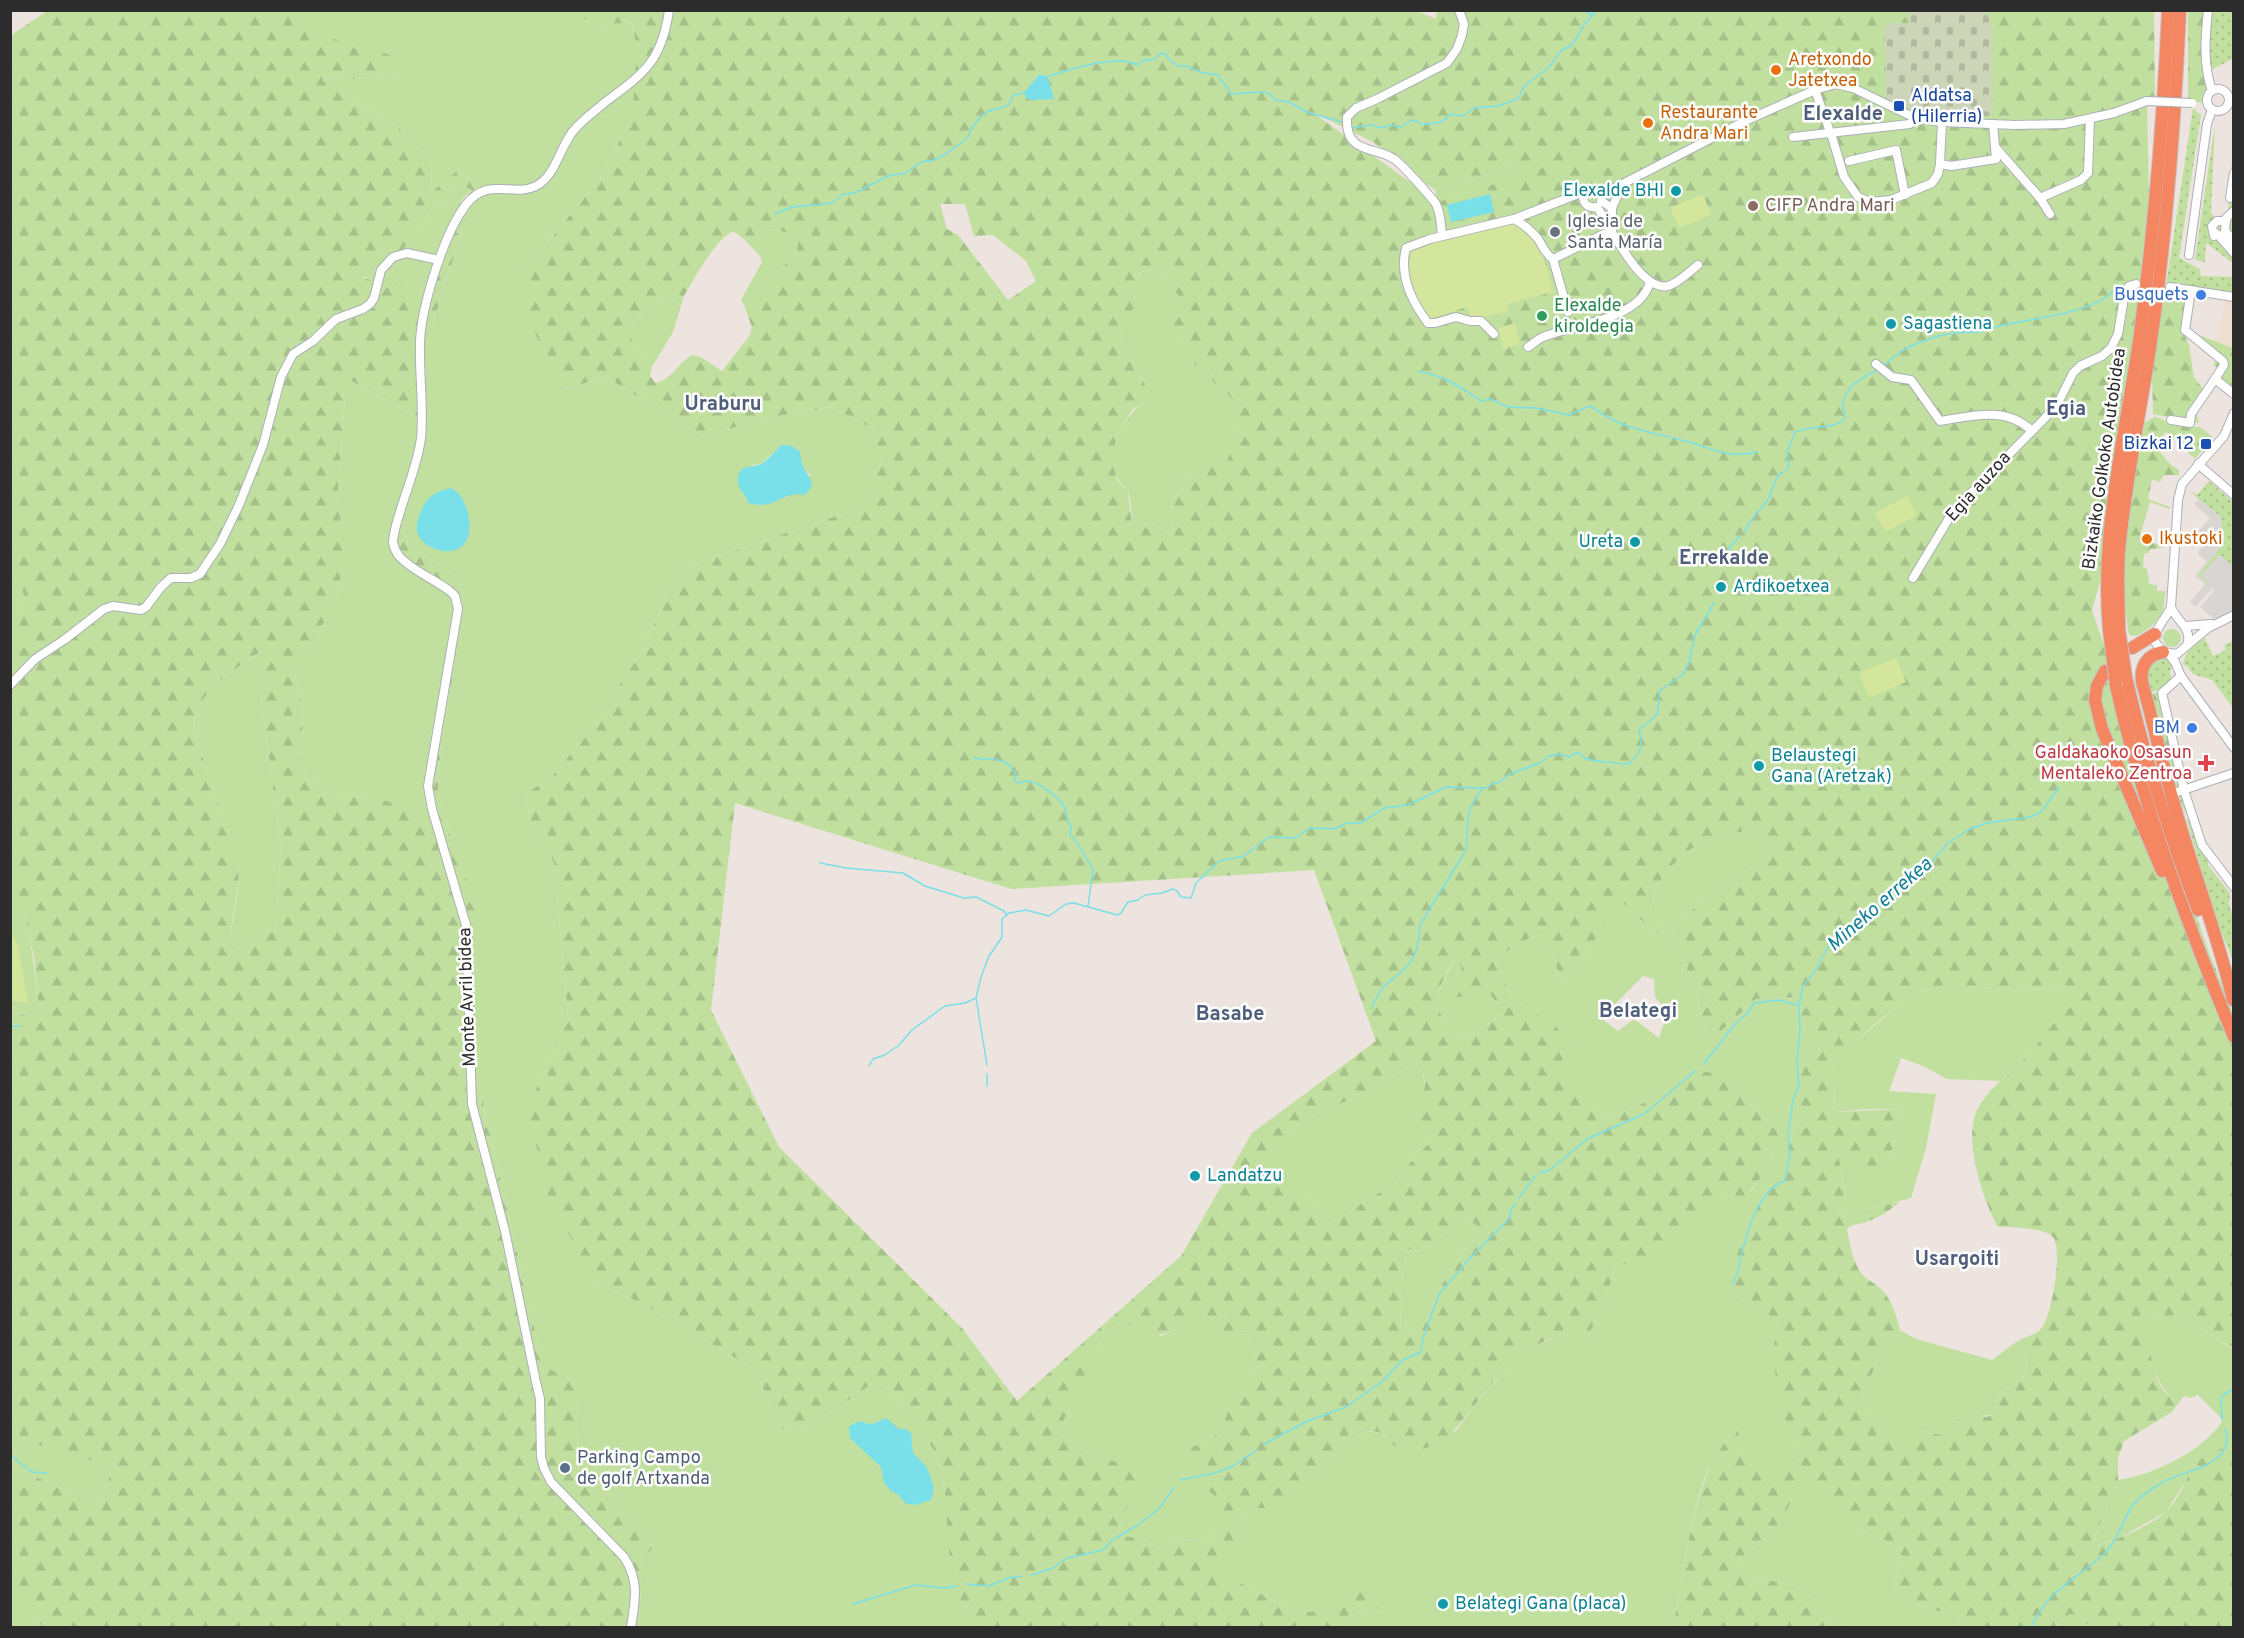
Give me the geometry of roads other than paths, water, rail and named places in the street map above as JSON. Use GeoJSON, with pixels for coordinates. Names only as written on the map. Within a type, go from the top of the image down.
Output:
{"type":"FeatureCollection","features":[{"type":"Feature","properties":{"kind":"highway","name":"Bizkaiko Golkoko Autobidea"},"geometry":{"type":"LineString","coordinates":[[2168,10],[2162,129],[2153,221],[2139,342],[2116,484],[2107,558],[2106,594],[2139,732],[2166,821],[2233,1001]]}},
{"type":"Feature","properties":{"kind":"highway","name":"Bizkaiko Golkoko Autobidea"},"geometry":{"type":"LineString","coordinates":[[2180,10],[2174,129],[2166,219],[2151,342],[2131,459],[2119,553],[2114,630],[2116,686],[2129,745],[2155,825],[2234,1037]]}},
{"type":"Feature","properties":{"kind":"highway"},"geometry":{"type":"LineString","coordinates":[[2132,648],[2155,634]]}},
{"type":"Feature","properties":{"kind":"highway"},"geometry":{"type":"LineString","coordinates":[[2166,653],[2154,655],[2145,662],[2142,668],[2142,682],[2175,810],[2222,954],[2233,1001]]}},
{"type":"Feature","properties":{"kind":"highway"},"geometry":{"type":"LineString","coordinates":[[2104,671],[2097,686],[2096,700],[2102,729],[2144,824],[2191,943],[2218,998]]}},
{"type":"Feature","properties":{"kind":"street","name":"Monte Avril bidea"},"geometry":{"type":"LineString","coordinates":[[631,1628],[636,1594],[631,1568],[624,1557],[551,1482],[541,1457],[540,1399],[537,1382],[505,1231],[472,1104],[466,925],[429,798],[430,769],[457,622],[457,603],[455,596],[445,587],[401,558],[393,544],[421,437],[422,314],[440,260],[457,221],[472,198],[489,189],[527,189],[541,183],[551,171],[574,130],[645,72],[660,47],[669,10]]}},
{"type":"Feature","properties":{"kind":"street"},"geometry":{"type":"LineString","coordinates":[[1442,237],[1439,212],[1431,199],[1393,158],[1364,150],[1356,142],[1346,125],[1347,117],[1356,108],[1447,63],[1457,50],[1462,35],[1464,24],[1460,10]]}},
{"type":"Feature","properties":{"kind":"street"},"geometry":{"type":"LineString","coordinates":[[2208,10],[2205,55],[2212,91]]}},
{"type":"Feature","properties":{"kind":"street"},"geometry":{"type":"LineString","coordinates":[[1586,191],[1583,200],[1591,208],[1622,185],[1745,121],[1815,90],[1836,84],[1898,105],[1915,118],[1942,122],[1993,124],[2064,124],[2090,119],[2147,101],[2192,103],[2210,106],[2219,111],[2231,106],[2230,92],[2222,90],[2212,91],[2208,96],[2210,106],[2189,255]]}},
{"type":"Feature","properties":{"kind":"street"},"geometry":{"type":"LineString","coordinates":[[1815,90],[1844,177],[1858,197],[1864,200],[1877,203],[1905,195],[1932,183],[1938,174],[1940,164],[1942,122]]}},
{"type":"Feature","properties":{"kind":"street"},"geometry":{"type":"LineString","coordinates":[[1793,137],[1910,124],[1915,118]]}},
{"type":"Feature","properties":{"kind":"street"},"geometry":{"type":"LineString","coordinates":[[2040,198],[2081,180],[2088,173],[2090,119]]}},
{"type":"Feature","properties":{"kind":"street"},"geometry":{"type":"LineString","coordinates":[[1993,124],[2000,159],[2040,198],[2049,214]]}},
{"type":"Feature","properties":{"kind":"street"},"geometry":{"type":"LineString","coordinates":[[1849,161],[1896,150],[1905,195]]}},
{"type":"Feature","properties":{"kind":"street"},"geometry":{"type":"LineString","coordinates":[[1940,164],[1951,166],[2000,159]]}},
{"type":"Feature","properties":{"kind":"street"},"geometry":{"type":"LineString","coordinates":[[2234,173],[2230,198],[2234,195]]}},
{"type":"Feature","properties":{"kind":"street"},"geometry":{"type":"LineString","coordinates":[[1612,230],[1612,208],[1622,185]]}},
{"type":"Feature","properties":{"kind":"street"},"geometry":{"type":"LineString","coordinates":[[1494,334],[1481,321],[1470,321],[1456,316],[1428,323],[1409,291],[1405,279],[1406,248],[1514,219],[1594,189],[1626,255],[1650,282],[1668,286],[1698,264]]}},
{"type":"Feature","properties":{"kind":"street"},"geometry":{"type":"LineString","coordinates":[[1600,201],[1612,208]]}},
{"type":"Feature","properties":{"kind":"street"},"geometry":{"type":"LineString","coordinates":[[2234,211],[2226,221],[2223,235],[2234,253]]}},
{"type":"Feature","properties":{"kind":"street"},"geometry":{"type":"LineString","coordinates":[[1514,219],[1530,230],[1548,257],[1553,259],[1612,230]]}},
{"type":"Feature","properties":{"kind":"street"},"geometry":{"type":"LineString","coordinates":[[2226,221],[2217,221],[2212,226],[2214,236],[2223,235],[2234,241]]}},
{"type":"Feature","properties":{"kind":"street"},"geometry":{"type":"LineString","coordinates":[[10,685],[35,659],[104,609],[114,606],[141,610],[171,578],[191,578],[198,575],[220,544],[239,505],[263,445],[282,375],[293,354],[313,341],[336,319],[368,306],[374,298],[381,270],[393,257],[407,253],[440,260]]}},
{"type":"Feature","properties":{"kind":"street"},"geometry":{"type":"LineString","coordinates":[[1553,259],[1568,312]]}},
{"type":"Feature","properties":{"kind":"street"},"geometry":{"type":"LineString","coordinates":[[1528,347],[1542,338],[1574,327],[1592,324],[1633,306],[1645,295],[1650,282]]}},
{"type":"Feature","properties":{"kind":"street","name":"Egia auzoa"},"geometry":{"type":"LineString","coordinates":[[1913,578],[1951,515],[2059,401],[2073,373],[2080,366],[2102,356],[2111,348],[2118,334],[2124,298],[2129,286],[2136,284]]}},
{"type":"Feature","properties":{"kind":"street"},"geometry":{"type":"LineString","coordinates":[[2170,287],[2234,297]]}},
{"type":"Feature","properties":{"kind":"street"},"geometry":{"type":"LineString","coordinates":[[2171,420],[2190,423],[2191,414],[2224,365],[2223,361],[2185,330],[2191,290]]}},
{"type":"Feature","properties":{"kind":"street"},"geometry":{"type":"LineString","coordinates":[[1876,364],[1892,377],[1911,380],[1940,421],[1995,414],[2021,421],[2031,430]]}},
{"type":"Feature","properties":{"kind":"street"},"geometry":{"type":"LineString","coordinates":[[2215,379],[2234,394]]}},
{"type":"Feature","properties":{"kind":"street"},"geometry":{"type":"LineString","coordinates":[[2234,413],[2231,427],[2182,484],[2178,494],[2171,607],[2155,634],[2157,647],[2166,653],[2230,738],[2234,748]]}},
{"type":"Feature","properties":{"kind":"street"},"geometry":{"type":"LineString","coordinates":[[2198,464],[2234,495]]}},
{"type":"Feature","properties":{"kind":"street"},"geometry":{"type":"LineString","coordinates":[[2171,607],[2189,636],[2178,659],[2180,672],[2162,693],[2181,791],[2202,845],[2234,887]]}},
{"type":"Feature","properties":{"kind":"street"},"geometry":{"type":"LineString","coordinates":[[2166,653],[2183,650],[2215,624],[2234,615]]}},
{"type":"Feature","properties":{"kind":"street"},"geometry":{"type":"LineString","coordinates":[[2164,622],[2175,621],[2197,627],[2215,624]]}},
{"type":"Feature","properties":{"kind":"street"},"geometry":{"type":"LineString","coordinates":[[2181,791],[2234,773]]}},
{"type":"Feature","properties":{"kind":"water"},"geometry":{"type":"Polygon","coordinates":[[[1040,74],[1048,78],[1054,99],[1030,100],[1025,97],[1025,91],[1040,74]]]}},
{"type":"Feature","properties":{"kind":"water"},"geometry":{"type":"Polygon","coordinates":[[[1490,194],[1494,212],[1451,222],[1447,205],[1490,194]]]}},
{"type":"Feature","properties":{"kind":"water"},"geometry":{"type":"Polygon","coordinates":[[[782,445],[792,446],[800,452],[802,464],[812,482],[810,489],[804,495],[787,496],[768,504],[748,503],[738,485],[740,472],[742,469],[763,463],[782,445]]]}},
{"type":"Feature","properties":{"kind":"water"},"geometry":{"type":"Polygon","coordinates":[[[451,488],[459,494],[466,505],[469,534],[464,544],[456,550],[446,551],[427,545],[420,539],[417,527],[420,513],[428,499],[440,491],[451,488]]]}},
{"type":"Feature","properties":{"kind":"water"},"geometry":{"type":"Polygon","coordinates":[[[886,1418],[899,1429],[906,1429],[911,1433],[913,1453],[926,1466],[934,1488],[931,1500],[915,1505],[903,1501],[884,1483],[881,1467],[850,1438],[849,1427],[854,1424],[859,1422],[872,1424],[886,1418]]]}},
{"type":"Feature","properties":{"kind":"waterway"},"geometry":{"type":"LineString","coordinates":[[1582,10],[1593,15]]}},
{"type":"Feature","properties":{"kind":"waterway"},"geometry":{"type":"LineString","coordinates":[[1351,128],[1372,125],[1381,128],[1391,125],[1401,127],[1411,120],[1421,124],[1437,123],[1450,114],[1463,116],[1474,108],[1497,106],[1518,99],[1524,86],[1548,68],[1561,51],[1572,45],[1584,25],[1597,10]]}},
{"type":"Feature","properties":{"kind":"waterway"},"geometry":{"type":"LineString","coordinates":[[1045,77],[1104,62],[1128,62],[1137,65],[1142,61],[1155,59],[1164,53],[1178,66],[1187,66],[1200,72],[1218,75],[1231,94],[1263,92],[1270,94],[1275,100],[1289,102],[1306,112],[1342,122]]}},
{"type":"Feature","properties":{"kind":"waterway"},"geometry":{"type":"LineString","coordinates":[[775,214],[792,207],[832,203],[842,195],[857,192],[888,176],[906,173],[923,161],[934,160],[968,138],[973,126],[984,114],[1005,107],[1013,96],[1025,92]]}},
{"type":"Feature","properties":{"kind":"waterway"},"geometry":{"type":"LineString","coordinates":[[1885,365],[1911,346],[1932,338],[1954,333],[1980,332],[2082,308],[2110,295],[2117,285]]}},
{"type":"Feature","properties":{"kind":"waterway"},"geometry":{"type":"LineString","coordinates":[[1786,471],[1789,464],[1787,452],[1795,432],[1832,425],[1844,420],[1844,399],[1850,388],[1877,370]]}},
{"type":"Feature","properties":{"kind":"waterway"},"geometry":{"type":"LineString","coordinates":[[1418,371],[1451,382],[1481,401],[1490,399],[1508,407],[1536,408],[1569,415],[1590,406],[1622,424],[1720,452],[1737,454],[1757,452]]}},
{"type":"Feature","properties":{"kind":"waterway"},"geometry":{"type":"LineString","coordinates":[[1744,533],[1748,524],[1767,501],[1777,478],[1783,472]]}},
{"type":"Feature","properties":{"kind":"waterway"},"geometry":{"type":"LineString","coordinates":[[1726,561],[1729,548],[1740,536]]}},
{"type":"Feature","properties":{"kind":"waterway"},"geometry":{"type":"LineString","coordinates":[[869,1066],[873,1059],[885,1055],[899,1045],[912,1030],[945,1006],[965,1003],[976,998],[989,956],[1002,937],[1002,919],[1009,913],[1026,910],[1049,916],[1066,904],[1074,903],[1117,915],[1128,902],[1138,900],[1145,895],[1173,889],[1181,897],[1191,898],[1196,883],[1219,861],[1244,856],[1269,837],[1296,838],[1310,828],[1334,829],[1347,823],[1361,823],[1384,808],[1408,805],[1446,787],[1486,788],[1510,774],[1540,763],[1549,756],[1560,754],[1569,757],[1578,752],[1588,759],[1629,764],[1641,748],[1639,730],[1657,715],[1660,690],[1684,674],[1694,637],[1714,603]]}},
{"type":"Feature","properties":{"kind":"waterway"},"geometry":{"type":"LineString","coordinates":[[974,758],[993,759],[1008,764],[1016,775],[1014,780],[1018,783],[1027,781],[1037,784],[1063,804],[1071,826],[1070,835],[1093,870],[1088,906]]}},
{"type":"Feature","properties":{"kind":"waterway","name":"Mineko errekea"},"geometry":{"type":"LineString","coordinates":[[1732,1284],[1756,1210],[1769,1192],[1776,1185],[1785,1181],[1790,1155],[1788,1134],[1793,1100],[1799,1086],[1797,1059],[1800,1031],[1799,1005],[1803,986],[1815,971],[1829,945],[1889,900],[1901,886],[1923,872],[1947,844],[1968,830],[1986,823],[2031,817],[2041,812],[2059,787]]}},
{"type":"Feature","properties":{"kind":"waterway"},"geometry":{"type":"LineString","coordinates":[[1372,1008],[1384,986],[1402,971],[1414,956],[1420,925],[1466,850],[1468,818],[1471,807],[1482,788]]}},
{"type":"Feature","properties":{"kind":"waterway"},"geometry":{"type":"LineString","coordinates":[[820,863],[846,868],[903,873],[925,886],[964,898],[976,897],[1004,911],[1007,915]]}},
{"type":"Feature","properties":{"kind":"waterway"},"geometry":{"type":"LineString","coordinates":[[976,998],[987,1065]]}},
{"type":"Feature","properties":{"kind":"waterway","name":"Mineko errekea"},"geometry":{"type":"LineString","coordinates":[[1703,1065],[1754,1003],[1778,1000],[1798,1005]]}},
{"type":"Feature","properties":{"kind":"waterway"},"geometry":{"type":"LineString","coordinates":[[10,1027],[21,1026]]}},
{"type":"Feature","properties":{"kind":"waterway","name":"Mineko errekea"},"geometry":{"type":"LineString","coordinates":[[1540,1173],[1550,1170],[1587,1139],[1644,1114],[1695,1071]]}},
{"type":"Feature","properties":{"kind":"waterway"},"geometry":{"type":"LineString","coordinates":[[987,1074],[987,1086]]}},
{"type":"Feature","properties":{"kind":"waterway","name":"Mineko errekea"},"geometry":{"type":"LineString","coordinates":[[1519,1198],[1536,1175]]}},
{"type":"Feature","properties":{"kind":"waterway","name":"Mineko errekea"},"geometry":{"type":"LineString","coordinates":[[1263,1445],[1305,1422],[1346,1407],[1384,1380],[1401,1361],[1421,1352],[1423,1338],[1439,1294],[1469,1259],[1510,1218],[1510,1212],[1516,1203]]}},
{"type":"Feature","properties":{"kind":"waterway"},"geometry":{"type":"LineString","coordinates":[[2222,1420],[2223,1395],[2234,1389]]}},
{"type":"Feature","properties":{"kind":"waterway"},"geometry":{"type":"LineString","coordinates":[[2031,1628],[2037,1615],[2053,1595],[2110,1548],[2129,1511],[2138,1500],[2165,1481],[2210,1463],[2220,1455],[2227,1441],[2225,1429]]}},
{"type":"Feature","properties":{"kind":"waterway","name":"Mineko errekea"},"geometry":{"type":"LineString","coordinates":[[1180,1480],[1215,1473],[1233,1466],[1257,1450]]}},
{"type":"Feature","properties":{"kind":"waterway"},"geometry":{"type":"LineString","coordinates":[[10,1455],[32,1472],[47,1473]]}},
{"type":"Feature","properties":{"kind":"waterway","name":"Mineko errekea"},"geometry":{"type":"LineString","coordinates":[[1032,1575],[1053,1568],[1067,1558],[1103,1550],[1114,1539],[1155,1512],[1174,1487]]}},
{"type":"Feature","properties":{"kind":"waterway","name":"Mineko errekea"},"geometry":{"type":"LineString","coordinates":[[967,1584],[989,1586],[1008,1578],[1022,1576]]}},
{"type":"Feature","properties":{"kind":"waterway","name":"Mineko errekea"},"geometry":{"type":"LineString","coordinates":[[853,1604],[916,1585],[945,1588],[957,1586]]}},
{"type":"Feature","properties":{"kind":"place","name":"Aretxondo Jatetxea"},"geometry":{"type":"Point","coordinates":[1776,70]}},
{"type":"Feature","properties":{"kind":"place","name":"Aldatsa (Hilerria)"},"geometry":{"type":"Point","coordinates":[1899,106]}},
{"type":"Feature","properties":{"kind":"place","name":"Restaurante Andra Mari"},"geometry":{"type":"Point","coordinates":[1648,123]}},
{"type":"Feature","properties":{"kind":"place","name":"Elexalde BHI"},"geometry":{"type":"Point","coordinates":[1676,191]}},
{"type":"Feature","properties":{"kind":"place","name":"CIFP Andra Mari"},"geometry":{"type":"Point","coordinates":[1753,206]}},
{"type":"Feature","properties":{"kind":"place","name":"Iglesia de Santa María"},"geometry":{"type":"Point","coordinates":[1555,232]}},
{"type":"Feature","properties":{"kind":"place","name":"Busquets"},"geometry":{"type":"Point","coordinates":[2201,295]}},
{"type":"Feature","properties":{"kind":"place","name":"Elexalde kiroldegia"},"geometry":{"type":"Point","coordinates":[1542,316]}},
{"type":"Feature","properties":{"kind":"place","name":"Sagastiena"},"geometry":{"type":"Point","coordinates":[1891,324]}},
{"type":"Feature","properties":{"kind":"place","name":"Bizkai 12"},"geometry":{"type":"Point","coordinates":[2206,444]}},
{"type":"Feature","properties":{"kind":"place","name":"Ikustoki"},"geometry":{"type":"Point","coordinates":[2147,539]}},
{"type":"Feature","properties":{"kind":"place","name":"Ureta"},"geometry":{"type":"Point","coordinates":[1635,542]}},
{"type":"Feature","properties":{"kind":"place","name":"Ardikoetxea"},"geometry":{"type":"Point","coordinates":[1721,587]}},
{"type":"Feature","properties":{"kind":"place","name":"BM"},"geometry":{"type":"Point","coordinates":[2192,728]}},
{"type":"Feature","properties":{"kind":"place","name":"Galdakaoko Osasun Mentaleko Zentroa"},"geometry":{"type":"Point","coordinates":[2206,763]}},
{"type":"Feature","properties":{"kind":"place","name":"Belaustegi Gana (Aretzak)"},"geometry":{"type":"Point","coordinates":[1759,766]}},
{"type":"Feature","properties":{"kind":"place","name":"Landatzu"},"geometry":{"type":"Point","coordinates":[1195,1176]}},
{"type":"Feature","properties":{"kind":"place","name":"Parking Campo de golf Artxanda"},"geometry":{"type":"Point","coordinates":[565,1468]}},
{"type":"Feature","properties":{"kind":"place","name":"Belategi Gana (placa)"},"geometry":{"type":"Point","coordinates":[1443,1604]}},
{"type":"Feature","properties":{"kind":"district","name":"Elexalde"},"geometry":{"type":"Point","coordinates":[1843,115]}},
{"type":"Feature","properties":{"kind":"district","name":"Uraburu"},"geometry":{"type":"Point","coordinates":[723,405]}},
{"type":"Feature","properties":{"kind":"district","name":"Egia"},"geometry":{"type":"Point","coordinates":[2066,410]}},
{"type":"Feature","properties":{"kind":"district","name":"Errekalde"},"geometry":{"type":"Point","coordinates":[1724,559]}},
{"type":"Feature","properties":{"kind":"district","name":"Belategi"},"geometry":{"type":"Point","coordinates":[1638,1012]}},
{"type":"Feature","properties":{"kind":"district","name":"Basabe"},"geometry":{"type":"Point","coordinates":[1230,1015]}},
{"type":"Feature","properties":{"kind":"district","name":"Usargoiti"},"geometry":{"type":"Point","coordinates":[1957,1260]}}]}
